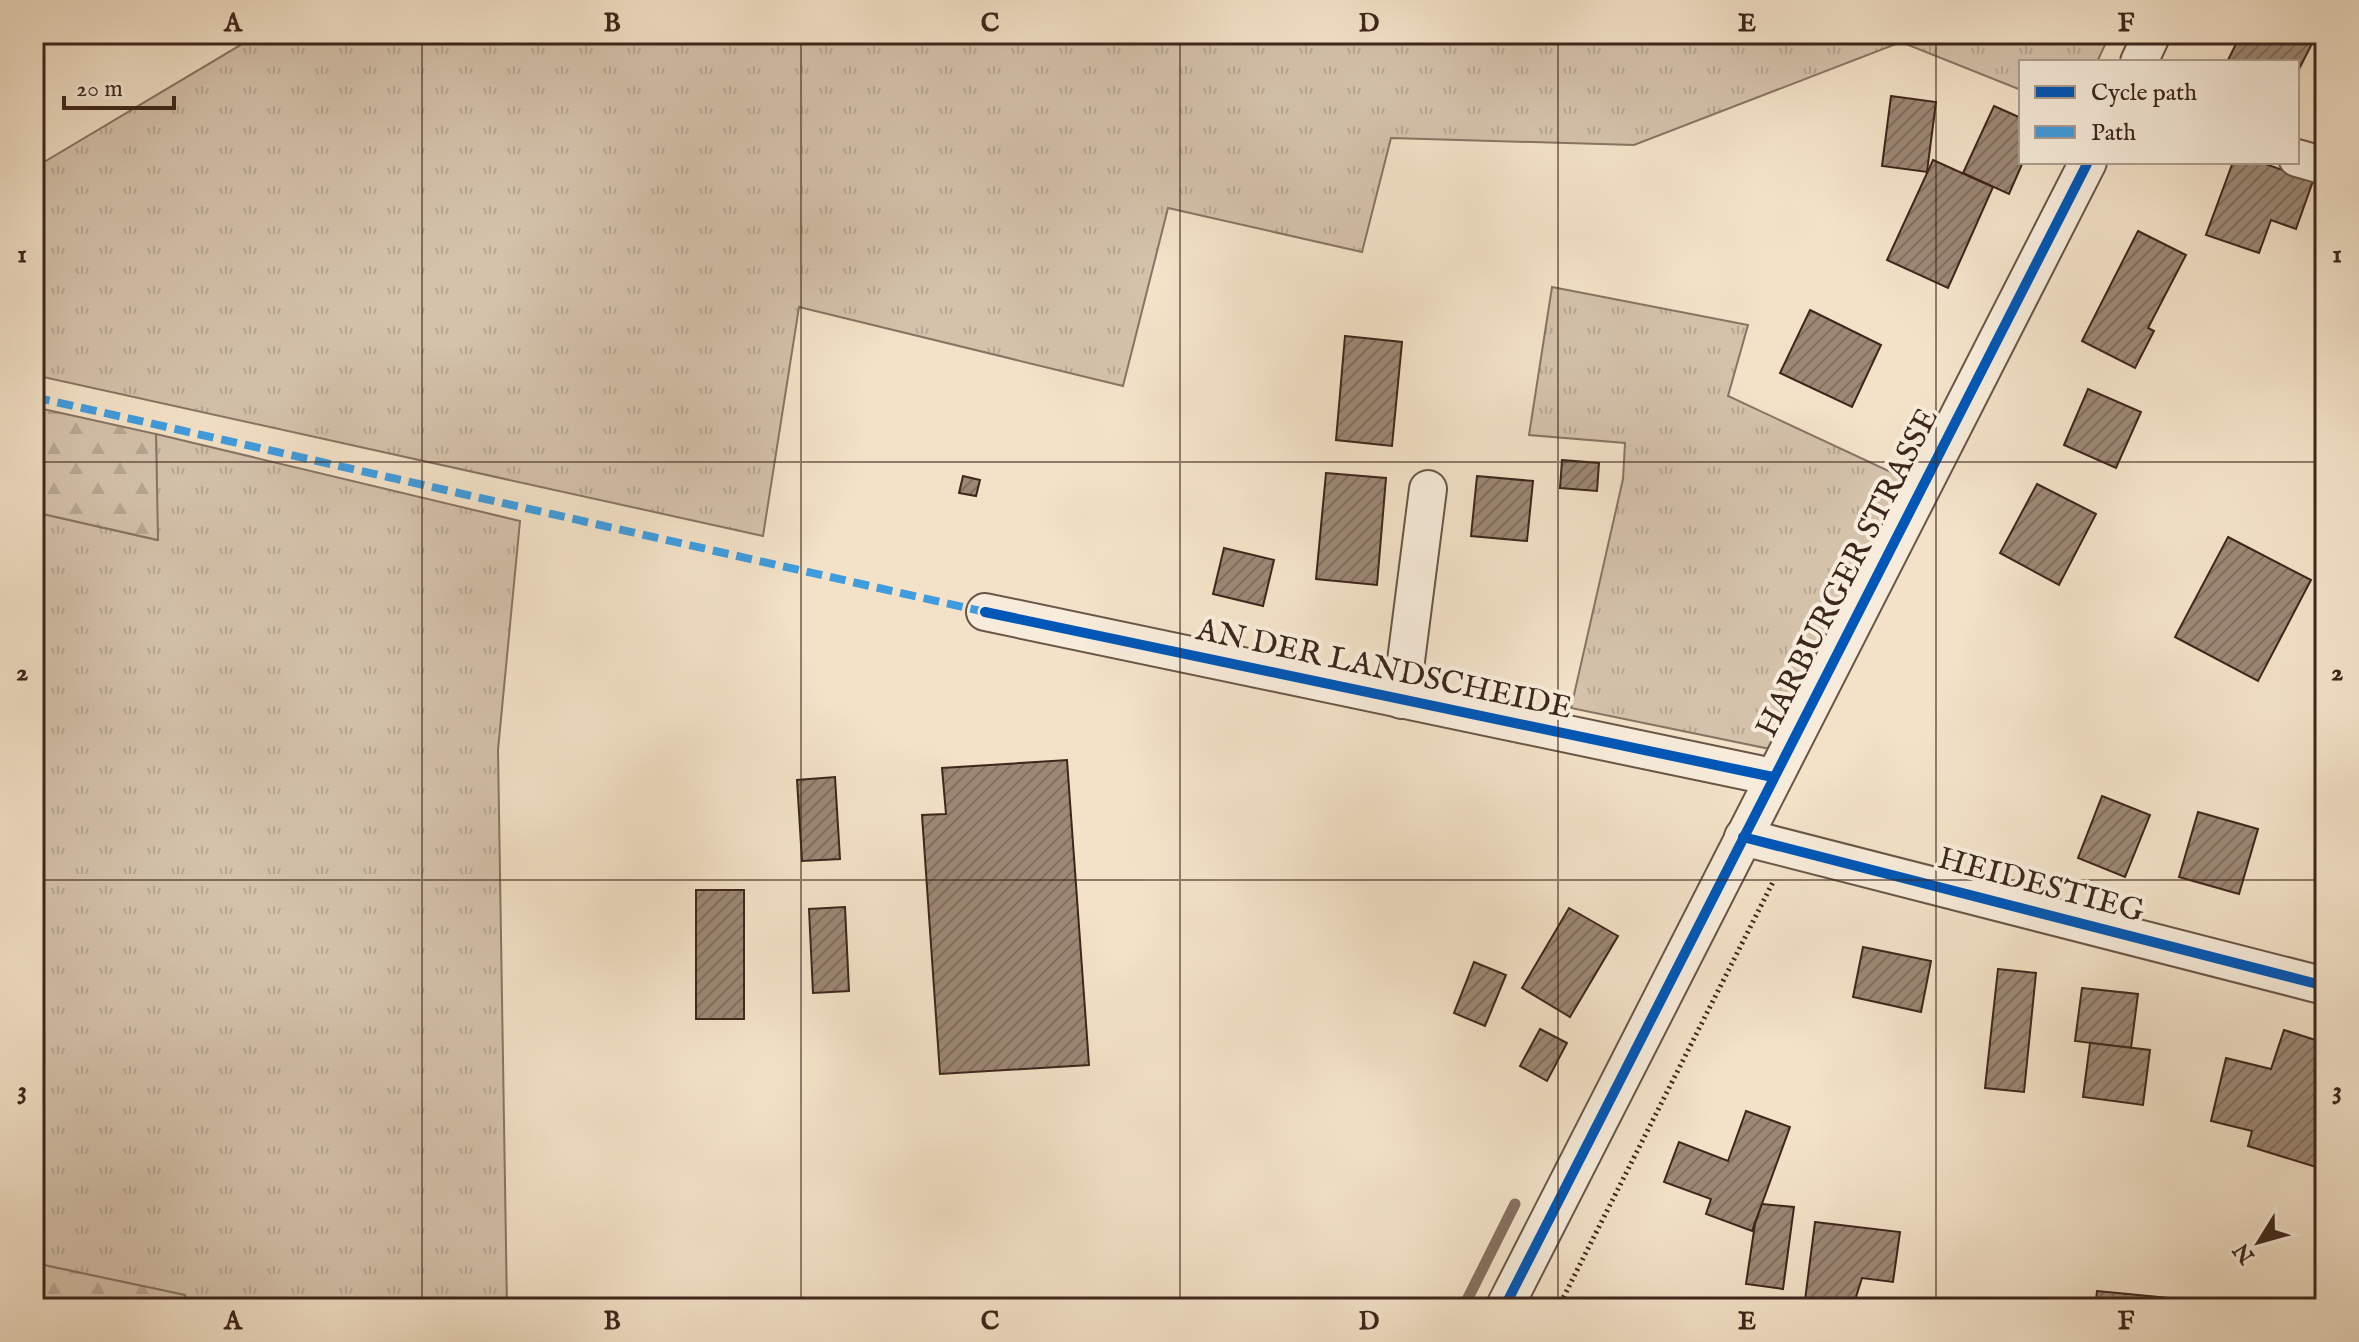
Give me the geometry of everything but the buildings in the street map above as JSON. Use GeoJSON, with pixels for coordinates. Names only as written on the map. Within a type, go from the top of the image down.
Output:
{"type":"FeatureCollection","features":[{"type":"Feature","properties":{"kind":"street"},"geometry":{"type":"LineString","coordinates":[[2140,60],[2152,34]]}},
{"type":"Feature","properties":{"kind":"street"},"geometry":{"type":"LineString","coordinates":[[2299,159],[2325,166]]}},
{"type":"Feature","properties":{"kind":"street","name":"HARBURGER STRASSE"},"geometry":{"type":"LineString","coordinates":[[1504,1308],[2087,164]]}},
{"type":"Feature","properties":{"kind":"street"},"geometry":{"type":"LineString","coordinates":[[1401,700],[1428,489]]}},
{"type":"Feature","properties":{"kind":"street","name":"AN DER LANDSCHEIDE"},"geometry":{"type":"LineString","coordinates":[[985,612],[1773,777]]}},
{"type":"Feature","properties":{"kind":"street","name":"HEIDESTIEG"},"geometry":{"type":"LineString","coordinates":[[1743,837],[2325,986]]}},
{"type":"Feature","properties":{"kind":"green space"},"geometry":{"type":"Polygon","coordinates":[[[259,34],[2110,34],[2098,60],[2019,60],[2019,89],[1901,42],[1634,145],[1391,138],[1362,252],[1168,208],[1123,386],[799,307],[763,536],[34,375],[34,168],[259,34]]]}},
{"type":"Feature","properties":{"kind":"green space"},"geometry":{"type":"Polygon","coordinates":[[[1552,287],[1748,325],[1728,396],[1908,480],[1775,750],[1571,708],[1623,479],[1625,443],[1529,435],[1552,287]]]}},
{"type":"Feature","properties":{"kind":"green space"},"geometry":{"type":"Polygon","coordinates":[[[34,407],[156,434],[158,540],[34,512],[34,407]]]}},
{"type":"Feature","properties":{"kind":"green space"},"geometry":{"type":"Polygon","coordinates":[[[156,434],[520,521],[498,750],[507,1308],[186,1308],[185,1295],[34,1263],[34,512],[157,540],[156,434]]]}},
{"type":"Feature","properties":{"kind":"green space"},"geometry":{"type":"Polygon","coordinates":[[[34,1263],[185,1295],[186,1308],[34,1308],[34,1263]]]}},
{"type":"Feature","properties":{"kind":"waterway"},"geometry":{"type":"LineString","coordinates":[[1463,1308],[1515,1204]]}},
{"type":"Feature","properties":{"kind":"marked path"},"geometry":{"type":"LineString","coordinates":[[34,397],[985,612]]}},
{"type":"Feature","properties":{"kind":"cycle path"},"geometry":{"type":"LineString","coordinates":[[1504,1308],[2087,164]]}},
{"type":"Feature","properties":{"kind":"cycle path"},"geometry":{"type":"LineString","coordinates":[[985,612],[1773,777]]}},
{"type":"Feature","properties":{"kind":"cycle path"},"geometry":{"type":"LineString","coordinates":[[1743,837],[2325,986]]}}]}
